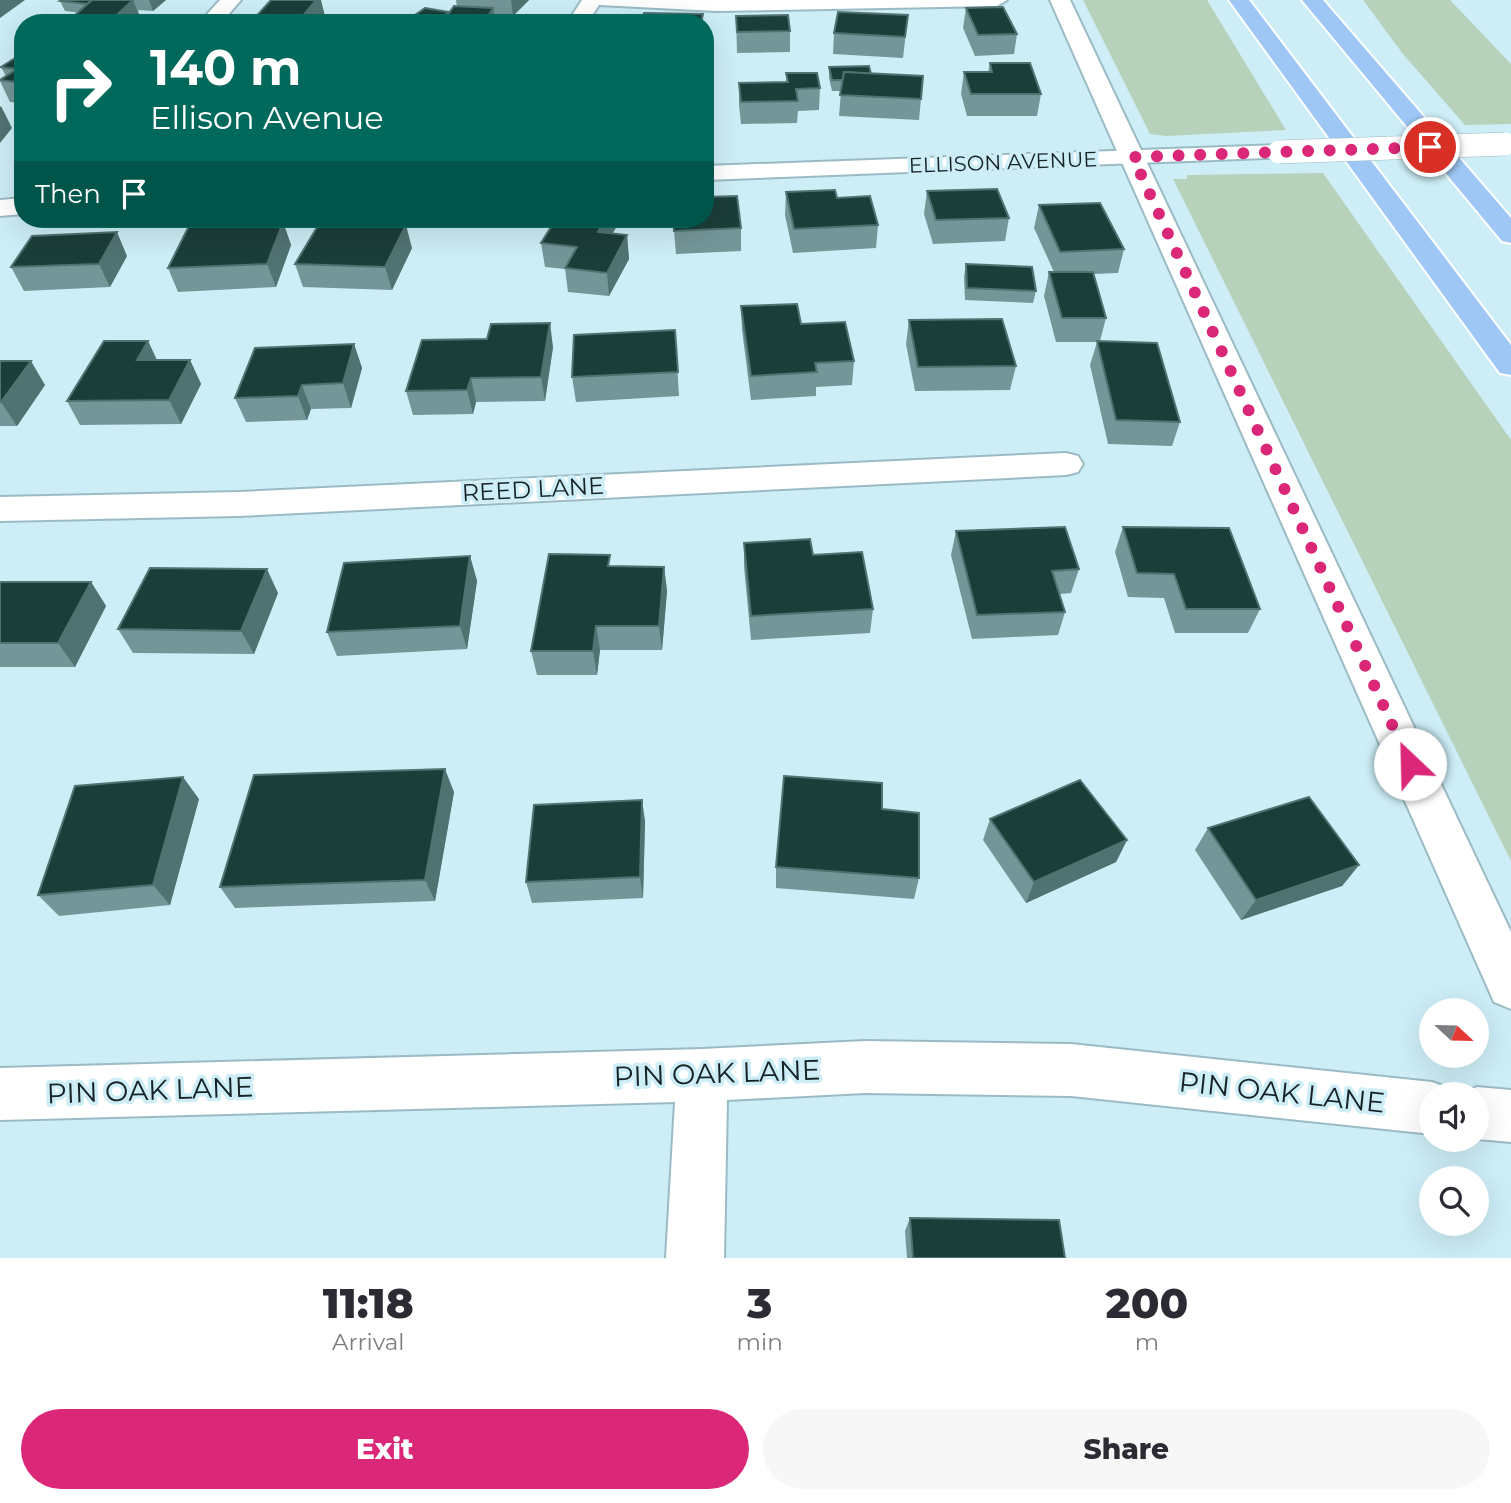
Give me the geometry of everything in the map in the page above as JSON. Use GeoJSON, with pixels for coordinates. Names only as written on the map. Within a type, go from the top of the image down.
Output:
{"type":"FeatureCollection","features":[{"type":"Feature","properties":{"kind":"highway"},"geometry":{"type":"LineString","coordinates":[[1239,0],[1511,366]]}},
{"type":"Feature","properties":{"kind":"highway"},"geometry":{"type":"LineString","coordinates":[[1312,0],[1511,235]]}},
{"type":"Feature","properties":{"kind":"street"},"geometry":{"type":"LineString","coordinates":[[218,14],[231,0]]}},
{"type":"Feature","properties":{"kind":"street"},"geometry":{"type":"LineString","coordinates":[[603,0],[716,5],[997,0]]}},
{"type":"Feature","properties":{"kind":"street"},"geometry":{"type":"LineString","coordinates":[[1060,0],[1511,985]]}},
{"type":"Feature","properties":{"kind":"street","name":"ELLISON AVENUE"},"geometry":{"type":"LineString","coordinates":[[714,173],[1508,144]]}},
{"type":"Feature","properties":{"kind":"street","name":"REED LANE"},"geometry":{"type":"LineString","coordinates":[[0,509],[239,504],[1066,464]]}},
{"type":"Feature","properties":{"kind":"street","name":"PIN OAK LANE"},"geometry":{"type":"LineString","coordinates":[[0,1094],[702,1075],[865,1067],[1071,1070],[1419,1107]]}},
{"type":"Feature","properties":{"kind":"street"},"geometry":{"type":"LineString","coordinates":[[695,1258],[702,1075]]}},
{"type":"Feature","properties":{"kind":"street"},"geometry":{"type":"LineString","coordinates":[[1489,1113],[1511,1116]]}},
{"type":"Feature","properties":{"kind":"green space"},"geometry":{"type":"Polygon","coordinates":[[[1083,0],[1207,0],[1286,130],[1166,136],[1150,134],[1083,0]]]}},
{"type":"Feature","properties":{"kind":"green space"},"geometry":{"type":"Polygon","coordinates":[[[1363,0],[1450,0],[1511,64],[1511,124],[1465,125],[1403,54],[1363,0]]]}},
{"type":"Feature","properties":{"kind":"green space"},"geometry":{"type":"Polygon","coordinates":[[[1323,173],[1511,440],[1511,861],[1173,179],[1187,179],[1187,175],[1323,173]]]}},
{"type":"Feature","properties":{"kind":"building"},"geometry":{"type":"Polygon","coordinates":[[[92,0],[87,4],[60,1],[92,0]]]}},
{"type":"Feature","properties":{"kind":"building"},"geometry":{"type":"Polygon","coordinates":[[[92,0],[133,0],[118,14],[76,14],[92,0]]]}},
{"type":"Feature","properties":{"kind":"building"},"geometry":{"type":"Polygon","coordinates":[[[271,0],[316,0],[304,14],[258,14],[271,0]]]}},
{"type":"Feature","properties":{"kind":"building"},"geometry":{"type":"Polygon","coordinates":[[[454,6],[493,8],[489,14],[448,14],[454,6]]]}},
{"type":"Feature","properties":{"kind":"building"},"geometry":{"type":"Polygon","coordinates":[[[1003,7],[1017,34],[978,35],[966,8],[1003,7]]]}},
{"type":"Feature","properties":{"kind":"building"},"geometry":{"type":"Polygon","coordinates":[[[425,8],[449,12],[446,14],[416,14],[425,8]]]}},
{"type":"Feature","properties":{"kind":"building"},"geometry":{"type":"Polygon","coordinates":[[[838,12],[908,15],[905,37],[834,33],[838,12]]]}},
{"type":"Feature","properties":{"kind":"building"},"geometry":{"type":"Polygon","coordinates":[[[788,15],[790,31],[737,32],[736,16],[788,15]]]}},
{"type":"Feature","properties":{"kind":"building"},"geometry":{"type":"Polygon","coordinates":[[[14,59],[14,69],[1,67],[14,59]]]}},
{"type":"Feature","properties":{"kind":"building"},"geometry":{"type":"Polygon","coordinates":[[[990,63],[1030,63],[1041,94],[971,94],[964,72],[992,72],[990,63]]]}},
{"type":"Feature","properties":{"kind":"building"},"geometry":{"type":"Polygon","coordinates":[[[869,66],[871,74],[844,72],[843,80],[832,80],[829,67],[869,66]]]}},
{"type":"Feature","properties":{"kind":"building"},"geometry":{"type":"Polygon","coordinates":[[[14,71],[14,82],[0,80],[14,71]]]}},
{"type":"Feature","properties":{"kind":"building"},"geometry":{"type":"Polygon","coordinates":[[[844,72],[923,76],[921,99],[840,95],[844,72]]]}},
{"type":"Feature","properties":{"kind":"building"},"geometry":{"type":"Polygon","coordinates":[[[786,73],[817,73],[820,88],[796,89],[798,101],[741,102],[739,83],[788,82],[786,73]]]}},
{"type":"Feature","properties":{"kind":"building"},"geometry":{"type":"Polygon","coordinates":[[[997,189],[1009,218],[936,220],[927,191],[997,189]]]}},
{"type":"Feature","properties":{"kind":"building"},"geometry":{"type":"Polygon","coordinates":[[[835,190],[837,198],[870,196],[878,225],[794,229],[786,192],[835,190]]]}},
{"type":"Feature","properties":{"kind":"building"},"geometry":{"type":"Polygon","coordinates":[[[737,196],[741,228],[674,231],[674,228],[714,228],[714,197],[737,196]]]}},
{"type":"Feature","properties":{"kind":"building"},"geometry":{"type":"Polygon","coordinates":[[[1100,203],[1124,249],[1060,252],[1039,205],[1100,203]]]}},
{"type":"Feature","properties":{"kind":"building"},"geometry":{"type":"Polygon","coordinates":[[[188,228],[281,228],[267,264],[168,268],[188,228]]]}},
{"type":"Feature","properties":{"kind":"building"},"geometry":{"type":"Polygon","coordinates":[[[317,228],[404,228],[385,267],[295,264],[317,228]]]}},
{"type":"Feature","properties":{"kind":"building"},"geometry":{"type":"Polygon","coordinates":[[[550,228],[600,228],[598,232],[627,235],[607,273],[565,268],[577,247],[541,243],[550,228]]]}},
{"type":"Feature","properties":{"kind":"building"},"geometry":{"type":"Polygon","coordinates":[[[117,232],[99,264],[11,267],[32,236],[117,232]]]}},
{"type":"Feature","properties":{"kind":"building"},"geometry":{"type":"Polygon","coordinates":[[[966,264],[1032,267],[1036,291],[967,288],[966,264]]]}},
{"type":"Feature","properties":{"kind":"building"},"geometry":{"type":"Polygon","coordinates":[[[1049,272],[1093,272],[1106,318],[1062,318],[1049,272]]]}},
{"type":"Feature","properties":{"kind":"building"},"geometry":{"type":"Polygon","coordinates":[[[797,304],[801,324],[845,322],[854,361],[815,363],[817,372],[751,376],[741,306],[797,304]]]}},
{"type":"Feature","properties":{"kind":"building"},"geometry":{"type":"Polygon","coordinates":[[[1002,319],[1016,366],[918,367],[909,320],[1002,319]]]}},
{"type":"Feature","properties":{"kind":"building"},"geometry":{"type":"Polygon","coordinates":[[[550,323],[541,377],[471,378],[467,390],[406,391],[422,340],[487,339],[491,324],[550,323]]]}},
{"type":"Feature","properties":{"kind":"building"},"geometry":{"type":"Polygon","coordinates":[[[675,330],[678,372],[572,377],[574,335],[675,330]]]}},
{"type":"Feature","properties":{"kind":"building"},"geometry":{"type":"Polygon","coordinates":[[[104,341],[148,341],[137,360],[190,360],[169,400],[67,401],[104,341]]]}},
{"type":"Feature","properties":{"kind":"building"},"geometry":{"type":"Polygon","coordinates":[[[1097,341],[1157,343],[1180,422],[1116,420],[1097,341]]]}},
{"type":"Feature","properties":{"kind":"building"},"geometry":{"type":"Polygon","coordinates":[[[354,344],[343,383],[302,385],[298,396],[235,398],[255,348],[354,344]]]}},
{"type":"Feature","properties":{"kind":"building"},"geometry":{"type":"Polygon","coordinates":[[[0,361],[31,361],[1,402],[0,402],[0,361]]]}},
{"type":"Feature","properties":{"kind":"building"},"geometry":{"type":"Polygon","coordinates":[[[1065,527],[1079,569],[1052,571],[1065,612],[977,615],[956,531],[1065,527]]]}},
{"type":"Feature","properties":{"kind":"building"},"geometry":{"type":"Polygon","coordinates":[[[1123,527],[1229,528],[1260,609],[1186,609],[1174,574],[1137,573],[1123,527]]]}},
{"type":"Feature","properties":{"kind":"building"},"geometry":{"type":"Polygon","coordinates":[[[810,539],[813,555],[862,552],[873,609],[751,616],[744,543],[810,539]]]}},
{"type":"Feature","properties":{"kind":"building"},"geometry":{"type":"Polygon","coordinates":[[[549,554],[610,555],[608,566],[664,567],[659,626],[596,626],[593,651],[531,651],[549,554]]]}},
{"type":"Feature","properties":{"kind":"building"},"geometry":{"type":"Polygon","coordinates":[[[470,556],[460,626],[327,632],[344,563],[470,556]]]}},
{"type":"Feature","properties":{"kind":"building"},"geometry":{"type":"Polygon","coordinates":[[[150,568],[267,569],[241,631],[118,629],[150,568]]]}},
{"type":"Feature","properties":{"kind":"building"},"geometry":{"type":"Polygon","coordinates":[[[0,582],[91,582],[58,643],[0,643],[0,582]]]}},
{"type":"Feature","properties":{"kind":"building"},"geometry":{"type":"Polygon","coordinates":[[[445,769],[425,880],[220,887],[254,775],[445,769]]]}},
{"type":"Feature","properties":{"kind":"building"},"geometry":{"type":"Polygon","coordinates":[[[784,776],[882,783],[882,809],[919,813],[919,878],[776,867],[784,776]]]}},
{"type":"Feature","properties":{"kind":"building"},"geometry":{"type":"Polygon","coordinates":[[[183,777],[153,885],[38,895],[75,786],[183,777]]]}},
{"type":"Feature","properties":{"kind":"building"},"geometry":{"type":"Polygon","coordinates":[[[1080,780],[1127,840],[1034,882],[990,819],[1080,780]]]}},
{"type":"Feature","properties":{"kind":"building"},"geometry":{"type":"Polygon","coordinates":[[[1309,797],[1359,865],[1256,900],[1208,828],[1309,797]]]}},
{"type":"Feature","properties":{"kind":"building"},"geometry":{"type":"Polygon","coordinates":[[[642,800],[640,877],[526,882],[534,805],[642,800]]]}},
{"type":"Feature","properties":{"kind":"building"},"geometry":{"type":"Polygon","coordinates":[[[910,1218],[1059,1220],[1065,1258],[913,1258],[910,1218]]]}},
{"type":"Feature","properties":{"kind":"route"},"geometry":{"type":"LineString","coordinates":[[1410,764],[1133,157],[1430,147]]}}]}
